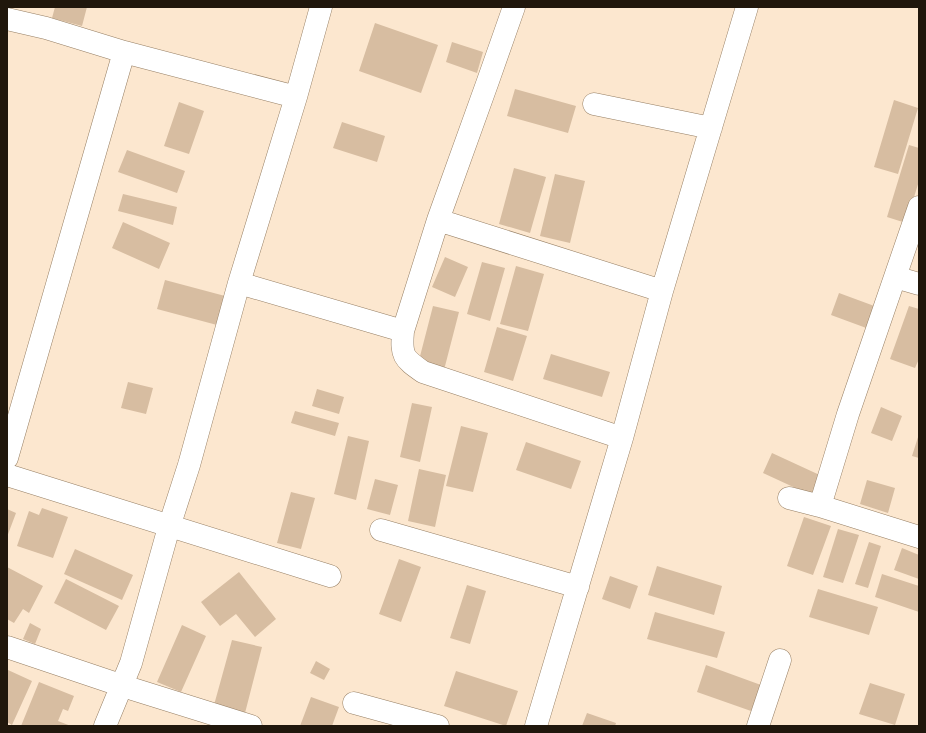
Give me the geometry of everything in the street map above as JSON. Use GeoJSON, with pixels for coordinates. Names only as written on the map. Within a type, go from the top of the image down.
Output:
{"type":"FeatureCollection","features":[{"type":"Feature","properties":{"kind":"street"},"geometry":{"type":"LineString","coordinates":[[105,726],[123,686],[131,663],[169,527],[189,464],[239,283],[296,97],[321,7]]}},
{"type":"Feature","properties":{"kind":"street"},"geometry":{"type":"LineString","coordinates":[[514,7],[438,220],[403,331],[402,348],[408,362],[423,372],[622,438]]}},
{"type":"Feature","properties":{"kind":"street"},"geometry":{"type":"LineString","coordinates":[[536,726],[622,438],[662,291],[747,7]]}},
{"type":"Feature","properties":{"kind":"street"},"geometry":{"type":"LineString","coordinates":[[7,18],[46,28],[124,52],[296,97]]}},
{"type":"Feature","properties":{"kind":"street"},"geometry":{"type":"LineString","coordinates":[[7,458],[124,52]]}},
{"type":"Feature","properties":{"kind":"street"},"geometry":{"type":"LineString","coordinates":[[594,104],[711,128]]}},
{"type":"Feature","properties":{"kind":"street"},"geometry":{"type":"LineString","coordinates":[[820,506],[848,414],[919,207]]}},
{"type":"Feature","properties":{"kind":"street"},"geometry":{"type":"LineString","coordinates":[[438,220],[662,291]]}},
{"type":"Feature","properties":{"kind":"street"},"geometry":{"type":"LineString","coordinates":[[895,277],[919,284]]}},
{"type":"Feature","properties":{"kind":"street"},"geometry":{"type":"LineString","coordinates":[[239,283],[403,331]]}},
{"type":"Feature","properties":{"kind":"street"},"geometry":{"type":"LineString","coordinates":[[7,475],[169,527],[330,576]]}},
{"type":"Feature","properties":{"kind":"street"},"geometry":{"type":"LineString","coordinates":[[789,498],[820,506],[919,537]]}},
{"type":"Feature","properties":{"kind":"street"},"geometry":{"type":"LineString","coordinates":[[381,530],[578,587]]}},
{"type":"Feature","properties":{"kind":"street"},"geometry":{"type":"LineString","coordinates":[[7,647],[123,686],[251,726]]}},
{"type":"Feature","properties":{"kind":"street"},"geometry":{"type":"LineString","coordinates":[[758,726],[780,660]]}},
{"type":"Feature","properties":{"kind":"street"},"geometry":{"type":"LineString","coordinates":[[354,703],[438,726]]}},
{"type":"Feature","properties":{"kind":"building"},"geometry":{"type":"Polygon","coordinates":[[[55,7],[87,7],[82,26],[52,18],[55,7]]]}},
{"type":"Feature","properties":{"kind":"building"},"geometry":{"type":"Polygon","coordinates":[[[375,23],[438,45],[421,93],[359,71],[375,23]]]}},
{"type":"Feature","properties":{"kind":"building"},"geometry":{"type":"Polygon","coordinates":[[[452,42],[483,52],[477,73],[446,62],[452,42]]]}},
{"type":"Feature","properties":{"kind":"building"},"geometry":{"type":"Polygon","coordinates":[[[515,89],[576,106],[568,133],[507,116],[515,89]]]}},
{"type":"Feature","properties":{"kind":"building"},"geometry":{"type":"Polygon","coordinates":[[[894,100],[918,108],[898,174],[874,167],[894,100]]]}},
{"type":"Feature","properties":{"kind":"building"},"geometry":{"type":"Polygon","coordinates":[[[179,102],[204,111],[189,154],[164,146],[179,102]]]}},
{"type":"Feature","properties":{"kind":"building"},"geometry":{"type":"Polygon","coordinates":[[[342,122],[385,136],[377,162],[333,148],[342,122]]]}},
{"type":"Feature","properties":{"kind":"building"},"geometry":{"type":"Polygon","coordinates":[[[909,145],[919,148],[919,181],[906,223],[887,217],[909,145]]]}},
{"type":"Feature","properties":{"kind":"building"},"geometry":{"type":"Polygon","coordinates":[[[127,150],[185,171],[177,193],[118,172],[127,150]]]}},
{"type":"Feature","properties":{"kind":"building"},"geometry":{"type":"Polygon","coordinates":[[[514,168],[546,177],[530,233],[499,224],[514,168]]]}},
{"type":"Feature","properties":{"kind":"building"},"geometry":{"type":"Polygon","coordinates":[[[555,174],[585,181],[570,243],[540,236],[555,174]]]}},
{"type":"Feature","properties":{"kind":"building"},"geometry":{"type":"Polygon","coordinates":[[[123,194],[177,207],[173,225],[118,211],[123,194]]]}},
{"type":"Feature","properties":{"kind":"building"},"geometry":{"type":"Polygon","coordinates":[[[123,222],[170,243],[159,269],[112,248],[123,222]]]}},
{"type":"Feature","properties":{"kind":"building"},"geometry":{"type":"Polygon","coordinates":[[[445,257],[468,267],[455,297],[432,287],[445,257]]]}},
{"type":"Feature","properties":{"kind":"building"},"geometry":{"type":"Polygon","coordinates":[[[482,262],[505,268],[490,321],[467,314],[482,262]]]}},
{"type":"Feature","properties":{"kind":"building"},"geometry":{"type":"Polygon","coordinates":[[[516,266],[544,274],[528,331],[500,324],[516,266]]]}},
{"type":"Feature","properties":{"kind":"building"},"geometry":{"type":"Polygon","coordinates":[[[165,280],[225,296],[217,325],[157,309],[165,280]]]}},
{"type":"Feature","properties":{"kind":"building"},"geometry":{"type":"Polygon","coordinates":[[[839,293],[877,307],[869,329],[831,315],[839,293]]]}},
{"type":"Feature","properties":{"kind":"building"},"geometry":{"type":"Polygon","coordinates":[[[433,306],[459,312],[444,370],[418,364],[433,306]]]}},
{"type":"Feature","properties":{"kind":"building"},"geometry":{"type":"Polygon","coordinates":[[[909,306],[919,309],[919,359],[915,368],[890,359],[909,306]]]}},
{"type":"Feature","properties":{"kind":"building"},"geometry":{"type":"Polygon","coordinates":[[[497,327],[527,336],[513,381],[484,372],[497,327]]]}},
{"type":"Feature","properties":{"kind":"building"},"geometry":{"type":"Polygon","coordinates":[[[551,354],[610,372],[602,397],[543,379],[551,354]]]}},
{"type":"Feature","properties":{"kind":"building"},"geometry":{"type":"Polygon","coordinates":[[[128,382],[153,388],[146,414],[121,408],[128,382]]]}},
{"type":"Feature","properties":{"kind":"building"},"geometry":{"type":"Polygon","coordinates":[[[317,389],[344,397],[339,414],[312,406],[317,389]]]}},
{"type":"Feature","properties":{"kind":"building"},"geometry":{"type":"Polygon","coordinates":[[[412,403],[432,407],[420,462],[400,457],[412,403]]]}},
{"type":"Feature","properties":{"kind":"building"},"geometry":{"type":"Polygon","coordinates":[[[881,407],[902,416],[892,441],[871,433],[881,407]]]}},
{"type":"Feature","properties":{"kind":"building"},"geometry":{"type":"Polygon","coordinates":[[[295,411],[339,423],[335,436],[291,423],[295,411]]]}},
{"type":"Feature","properties":{"kind":"building"},"geometry":{"type":"Polygon","coordinates":[[[461,426],[488,433],[473,492],[446,486],[461,426]]]}},
{"type":"Feature","properties":{"kind":"building"},"geometry":{"type":"Polygon","coordinates":[[[919,434],[919,458],[912,456],[919,434]]]}},
{"type":"Feature","properties":{"kind":"building"},"geometry":{"type":"Polygon","coordinates":[[[348,436],[369,441],[356,500],[334,494],[348,436]]]}},
{"type":"Feature","properties":{"kind":"building"},"geometry":{"type":"Polygon","coordinates":[[[526,442],[581,461],[571,489],[516,470],[526,442]]]}},
{"type":"Feature","properties":{"kind":"building"},"geometry":{"type":"Polygon","coordinates":[[[772,453],[824,477],[815,497],[763,473],[772,453]]]}},
{"type":"Feature","properties":{"kind":"building"},"geometry":{"type":"Polygon","coordinates":[[[419,469],[446,475],[435,527],[408,521],[419,469]]]}},
{"type":"Feature","properties":{"kind":"building"},"geometry":{"type":"Polygon","coordinates":[[[375,479],[398,485],[390,515],[367,509],[375,479]]]}},
{"type":"Feature","properties":{"kind":"building"},"geometry":{"type":"Polygon","coordinates":[[[867,480],[895,488],[888,513],[860,504],[867,480]]]}},
{"type":"Feature","properties":{"kind":"building"},"geometry":{"type":"Polygon","coordinates":[[[291,492],[315,498],[301,549],[277,543],[291,492]]]}},
{"type":"Feature","properties":{"kind":"building"},"geometry":{"type":"Polygon","coordinates":[[[42,508],[68,517],[53,558],[17,546],[29,511],[39,515],[42,508]]]}},
{"type":"Feature","properties":{"kind":"building"},"geometry":{"type":"Polygon","coordinates":[[[7,509],[16,513],[7,537],[7,509]]]}},
{"type":"Feature","properties":{"kind":"building"},"geometry":{"type":"Polygon","coordinates":[[[804,517],[831,526],[813,575],[787,566],[804,517]]]}},
{"type":"Feature","properties":{"kind":"building"},"geometry":{"type":"Polygon","coordinates":[[[838,529],[859,535],[843,583],[823,577],[838,529]]]}},
{"type":"Feature","properties":{"kind":"building"},"geometry":{"type":"Polygon","coordinates":[[[869,542],[881,546],[868,588],[855,584],[869,542]]]}},
{"type":"Feature","properties":{"kind":"building"},"geometry":{"type":"Polygon","coordinates":[[[902,548],[919,555],[919,579],[894,570],[902,548]]]}},
{"type":"Feature","properties":{"kind":"building"},"geometry":{"type":"Polygon","coordinates":[[[75,549],[133,575],[122,600],[64,574],[75,549]]]}},
{"type":"Feature","properties":{"kind":"building"},"geometry":{"type":"Polygon","coordinates":[[[399,559],[421,567],[401,622],[379,614],[399,559]]]}},
{"type":"Feature","properties":{"kind":"building"},"geometry":{"type":"Polygon","coordinates":[[[657,566],[722,586],[714,615],[648,595],[657,566]]]}},
{"type":"Feature","properties":{"kind":"building"},"geometry":{"type":"Polygon","coordinates":[[[7,567],[43,586],[29,613],[23,609],[14,623],[7,619],[7,567]]]}},
{"type":"Feature","properties":{"kind":"building"},"geometry":{"type":"Polygon","coordinates":[[[239,572],[276,619],[255,637],[236,614],[220,626],[201,602],[239,572]]]}},
{"type":"Feature","properties":{"kind":"building"},"geometry":{"type":"Polygon","coordinates":[[[882,574],[919,586],[919,612],[875,597],[882,574]]]}},
{"type":"Feature","properties":{"kind":"building"},"geometry":{"type":"Polygon","coordinates":[[[610,576],[638,586],[630,609],[602,599],[610,576]]]}},
{"type":"Feature","properties":{"kind":"building"},"geometry":{"type":"Polygon","coordinates":[[[66,579],[119,606],[106,630],[54,603],[66,579]]]}},
{"type":"Feature","properties":{"kind":"building"},"geometry":{"type":"Polygon","coordinates":[[[467,585],[486,591],[470,644],[450,638],[467,585]]]}},
{"type":"Feature","properties":{"kind":"building"},"geometry":{"type":"Polygon","coordinates":[[[818,589],[878,607],[869,635],[809,617],[818,589]]]}},
{"type":"Feature","properties":{"kind":"building"},"geometry":{"type":"Polygon","coordinates":[[[655,612],[725,632],[717,658],[647,639],[655,612]]]}},
{"type":"Feature","properties":{"kind":"building"},"geometry":{"type":"Polygon","coordinates":[[[30,623],[41,629],[35,644],[23,639],[30,623]]]}},
{"type":"Feature","properties":{"kind":"building"},"geometry":{"type":"Polygon","coordinates":[[[182,625],[206,636],[181,692],[157,682],[182,625]]]}},
{"type":"Feature","properties":{"kind":"building"},"geometry":{"type":"Polygon","coordinates":[[[232,640],[262,647],[245,713],[214,705],[232,640]]]}},
{"type":"Feature","properties":{"kind":"building"},"geometry":{"type":"Polygon","coordinates":[[[316,661],[330,669],[324,680],[310,673],[316,661]]]}},
{"type":"Feature","properties":{"kind":"building"},"geometry":{"type":"Polygon","coordinates":[[[706,665],[761,685],[751,711],[697,692],[706,665]]]}},
{"type":"Feature","properties":{"kind":"building"},"geometry":{"type":"Polygon","coordinates":[[[8,670],[32,681],[12,725],[7,722],[8,670]]]}},
{"type":"Feature","properties":{"kind":"building"},"geometry":{"type":"Polygon","coordinates":[[[456,671],[518,691],[506,726],[444,706],[456,671]]]}},
{"type":"Feature","properties":{"kind":"building"},"geometry":{"type":"Polygon","coordinates":[[[39,682],[74,696],[68,711],[63,709],[58,721],[71,726],[21,726],[39,682]]]}},
{"type":"Feature","properties":{"kind":"building"},"geometry":{"type":"Polygon","coordinates":[[[870,683],[905,694],[895,725],[859,714],[870,683]]]}},
{"type":"Feature","properties":{"kind":"building"},"geometry":{"type":"Polygon","coordinates":[[[311,697],[339,707],[332,726],[300,726],[311,697]]]}},
{"type":"Feature","properties":{"kind":"building"},"geometry":{"type":"Polygon","coordinates":[[[587,713],[616,723],[615,726],[582,726],[587,713]]]}}]}
